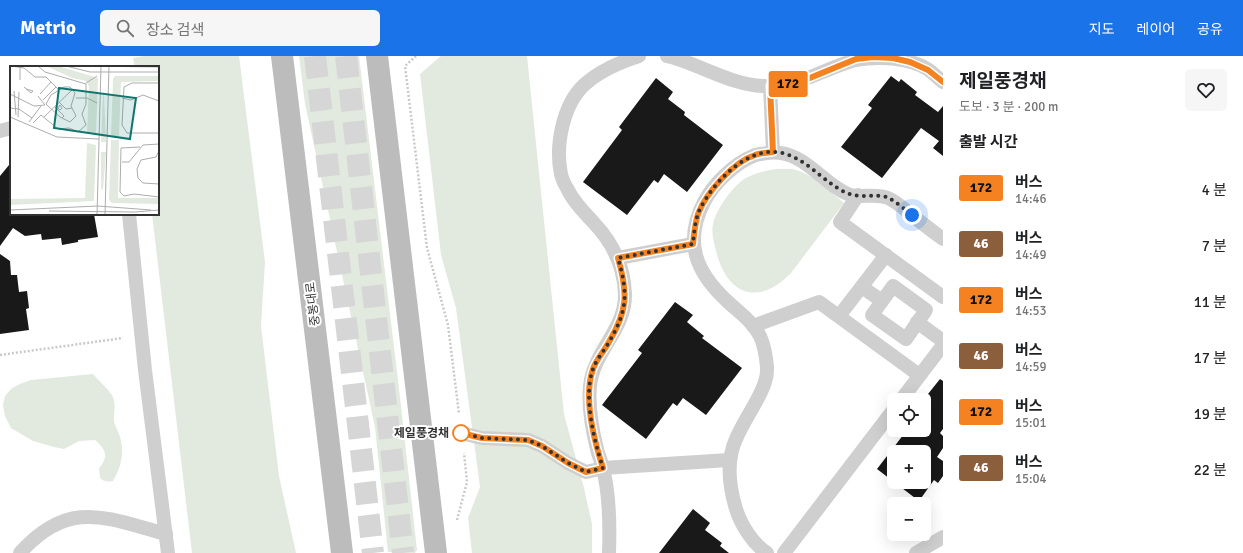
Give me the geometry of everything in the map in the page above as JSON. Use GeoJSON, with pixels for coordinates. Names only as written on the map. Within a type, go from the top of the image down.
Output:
{"type":"FeatureCollection","features":[{"type":"Feature","properties":{"kind":"main road","name":"중봉대로"},"geometry":{"type":"LineString","coordinates":[[282,56],[336,492],[342,553]]}},
{"type":"Feature","properties":{"kind":"main road"},"geometry":{"type":"LineString","coordinates":[[378,56],[436,553]]}},
{"type":"Feature","properties":{"kind":"main road"},"geometry":{"type":"LineString","coordinates":[[336,492],[358,553]]}},
{"type":"Feature","properties":{"kind":"lane"},"geometry":{"type":"LineString","coordinates":[[609,553],[608,494],[592,425],[590,386],[593,368],[615,332],[623,313],[625,295],[623,276],[618,258],[608,241],[568,192],[561,174],[559,150],[560,134],[565,115],[574,98],[585,84],[616,64],[639,56]]}},
{"type":"Feature","properties":{"kind":"lane"},"geometry":{"type":"LineString","coordinates":[[667,56],[746,84],[770,86],[800,82],[856,59],[873,57],[893,58],[910,62],[928,70],[943,82]]}},
{"type":"Feature","properties":{"kind":"lane"},"geometry":{"type":"LineString","coordinates":[[770,86],[773,152]]}},
{"type":"Feature","properties":{"kind":"lane"},"geometry":{"type":"LineString","coordinates":[[0,131],[10,128]]}},
{"type":"Feature","properties":{"kind":"lane"},"geometry":{"type":"LineString","coordinates":[[767,553],[750,536],[740,520],[734,501],[730,480],[729,460],[735,440],[764,386],[767,370],[764,350],[758,332],[745,316],[710,284],[698,264],[693,244],[694,228],[699,212],[707,197],[722,179],[739,163],[755,155],[773,152],[785,154],[801,160],[837,187],[851,195],[887,198],[943,239]]}},
{"type":"Feature","properties":{"kind":"lane"},"geometry":{"type":"LineString","coordinates":[[858,195],[840,222],[943,297]]}},
{"type":"Feature","properties":{"kind":"lane"},"geometry":{"type":"LineString","coordinates":[[129,215],[141,335],[168,553]]}},
{"type":"Feature","properties":{"kind":"lane"},"geometry":{"type":"LineString","coordinates":[[618,258],[693,244]]}},
{"type":"Feature","properties":{"kind":"lane"},"geometry":{"type":"LineString","coordinates":[[839,316],[886,255]]}},
{"type":"Feature","properties":{"kind":"lane"},"geometry":{"type":"LineString","coordinates":[[911,299],[923,282]]}},
{"type":"Feature","properties":{"kind":"lane"},"geometry":{"type":"LineString","coordinates":[[893,286],[911,299],[926,310],[906,339],[872,315],[893,286]]}},
{"type":"Feature","properties":{"kind":"lane"},"geometry":{"type":"LineString","coordinates":[[862,287],[882,301]]}},
{"type":"Feature","properties":{"kind":"lane"},"geometry":{"type":"LineString","coordinates":[[753,326],[819,302],[919,375]]}},
{"type":"Feature","properties":{"kind":"lane"},"geometry":{"type":"LineString","coordinates":[[918,322],[943,341]]}},
{"type":"Feature","properties":{"kind":"lane"},"geometry":{"type":"LineString","coordinates":[[878,345],[890,328]]}},
{"type":"Feature","properties":{"kind":"lane"},"geometry":{"type":"LineString","coordinates":[[906,393],[943,344]]}},
{"type":"Feature","properties":{"kind":"lane"},"geometry":{"type":"LineString","coordinates":[[784,553],[887,418]]}},
{"type":"Feature","properties":{"kind":"lane"},"geometry":{"type":"LineString","coordinates":[[461,433],[482,438],[528,440],[542,446],[568,463],[586,472],[603,468],[729,460]]}},
{"type":"Feature","properties":{"kind":"lane"},"geometry":{"type":"LineString","coordinates":[[20,553],[37,536],[62,521],[80,517],[100,517],[118,520],[166,534]]}},
{"type":"Feature","properties":{"kind":"lane"},"geometry":{"type":"LineString","coordinates":[[916,553],[943,537]]}},
{"type":"Feature","properties":{"kind":"path"},"geometry":{"type":"LineString","coordinates":[[416,56],[405,66],[426,248],[448,325],[467,482],[457,519],[458,526]]}},
{"type":"Feature","properties":{"kind":"path"},"geometry":{"type":"LineString","coordinates":[[0,355],[141,335]]}},
{"type":"Feature","properties":{"kind":"shaded area"},"geometry":{"type":"Polygon","coordinates":[[[144,56],[239,56],[265,262],[261,326],[279,476],[296,553],[192,553],[152,215],[159,215],[159,66],[135,66],[133,58],[144,56]]]}},
{"type":"Feature","properties":{"kind":"shaded area"},"geometry":{"type":"Polygon","coordinates":[[[299,56],[359,56],[400,397],[417,550],[415,553],[388,552],[375,427],[305,104],[299,56]]]}},
{"type":"Feature","properties":{"kind":"shaded area"},"geometry":{"type":"Polygon","coordinates":[[[441,56],[527,56],[564,414],[592,524],[592,553],[472,553],[468,518],[480,487],[456,308],[441,255],[420,74],[441,56]]]}},
{"type":"Feature","properties":{"kind":"shaded area"},"geometry":{"type":"Polygon","coordinates":[[[776,169],[792,169],[806,174],[820,183],[844,203],[791,273],[779,284],[767,290],[756,293],[745,291],[736,286],[728,278],[721,266],[714,241],[712,230],[713,224],[717,212],[739,183],[752,175],[776,169]]]}},
{"type":"Feature","properties":{"kind":"shaded area"},"geometry":{"type":"Polygon","coordinates":[[[93,374],[112,395],[114,401],[114,421],[122,446],[122,458],[119,470],[113,481],[109,482],[100,478],[99,468],[104,460],[105,453],[102,447],[95,440],[79,441],[64,449],[33,441],[11,428],[5,416],[3,405],[5,396],[12,388],[31,380],[93,374]]]}},
{"type":"Feature","properties":{"kind":"building"},"geometry":{"type":"Polygon","coordinates":[[[891,76],[899,82],[901,79],[917,92],[915,95],[938,112],[943,106],[943,156],[933,148],[939,141],[921,128],[882,178],[841,147],[872,108],[868,105],[891,76]]]}},
{"type":"Feature","properties":{"kind":"building"},"geometry":{"type":"Polygon","coordinates":[[[656,78],[673,92],[668,99],[685,112],[684,115],[723,145],[687,192],[664,174],[658,183],[654,180],[627,215],[583,182],[622,130],[619,127],[656,78]]]}},
{"type":"Feature","properties":{"kind":"building"},"geometry":{"type":"Polygon","coordinates":[[[9,165],[10,215],[94,215],[98,237],[78,240],[78,242],[62,245],[61,238],[42,240],[41,234],[25,236],[13,228],[0,246],[0,176],[9,165]]]}},
{"type":"Feature","properties":{"kind":"building"},"geometry":{"type":"Polygon","coordinates":[[[0,254],[10,261],[11,275],[17,275],[19,292],[27,291],[29,308],[26,309],[29,330],[0,334],[0,254]]]}},
{"type":"Feature","properties":{"kind":"building"},"geometry":{"type":"Polygon","coordinates":[[[675,302],[693,315],[687,322],[704,336],[702,338],[742,368],[706,415],[683,398],[677,406],[673,403],[646,439],[602,405],[642,353],[638,350],[675,302]]]}},
{"type":"Feature","properties":{"kind":"building"},"geometry":{"type":"Polygon","coordinates":[[[940,379],[943,381],[943,429],[940,433],[943,436],[943,448],[937,457],[943,461],[943,476],[938,483],[934,480],[931,484],[931,445],[895,445],[902,437],[931,437],[931,393],[929,393],[940,379]]]}},
{"type":"Feature","properties":{"kind":"building"},"geometry":{"type":"Polygon","coordinates":[[[887,456],[887,477],[877,469],[887,456]]]}},
{"type":"Feature","properties":{"kind":"building"},"geometry":{"type":"Polygon","coordinates":[[[903,489],[928,489],[922,497],[914,497],[903,489]]]}},
{"type":"Feature","properties":{"kind":"building"},"geometry":{"type":"Polygon","coordinates":[[[693,509],[710,523],[705,530],[722,543],[720,546],[729,553],[659,553],[693,509]]]}},
{"type":"Feature","properties":{"kind":"tunnel"},"geometry":{"type":"LineString","coordinates":[[315,56],[373,553]]}},
{"type":"Feature","properties":{"kind":"tunnel"},"geometry":{"type":"LineString","coordinates":[[346,56],[403,553]]}},
{"type":"Feature","properties":{"kind":"bus line","name":"172"},"geometry":{"type":"LineString","coordinates":[[461,433],[497,440],[528,440],[542,446],[568,463],[586,472],[603,468],[592,425],[590,386],[593,368],[615,332],[623,313],[625,295],[623,276],[618,258],[693,244],[694,228],[699,212],[707,197],[722,179],[739,163],[755,155],[773,152],[770,86],[800,82],[856,59],[873,57],[893,58],[910,62],[928,70],[943,82]]}},
{"type":"Feature","properties":{"kind":"place","name":"제일풍경채"},"geometry":{"type":"Point","coordinates":[461,433]}},
{"type":"Feature","properties":{"kind":"route"},"geometry":{"type":"LineString","coordinates":[[461,433],[497,440],[528,440],[542,446],[568,463],[586,472],[603,468],[592,425],[590,386],[593,368],[615,332],[623,313],[625,295],[623,276],[618,258],[693,244],[694,228],[699,212],[707,197],[722,179],[739,163],[755,155],[773,152],[785,154],[801,160],[837,187],[851,195],[887,198],[912,215]]}}]}
